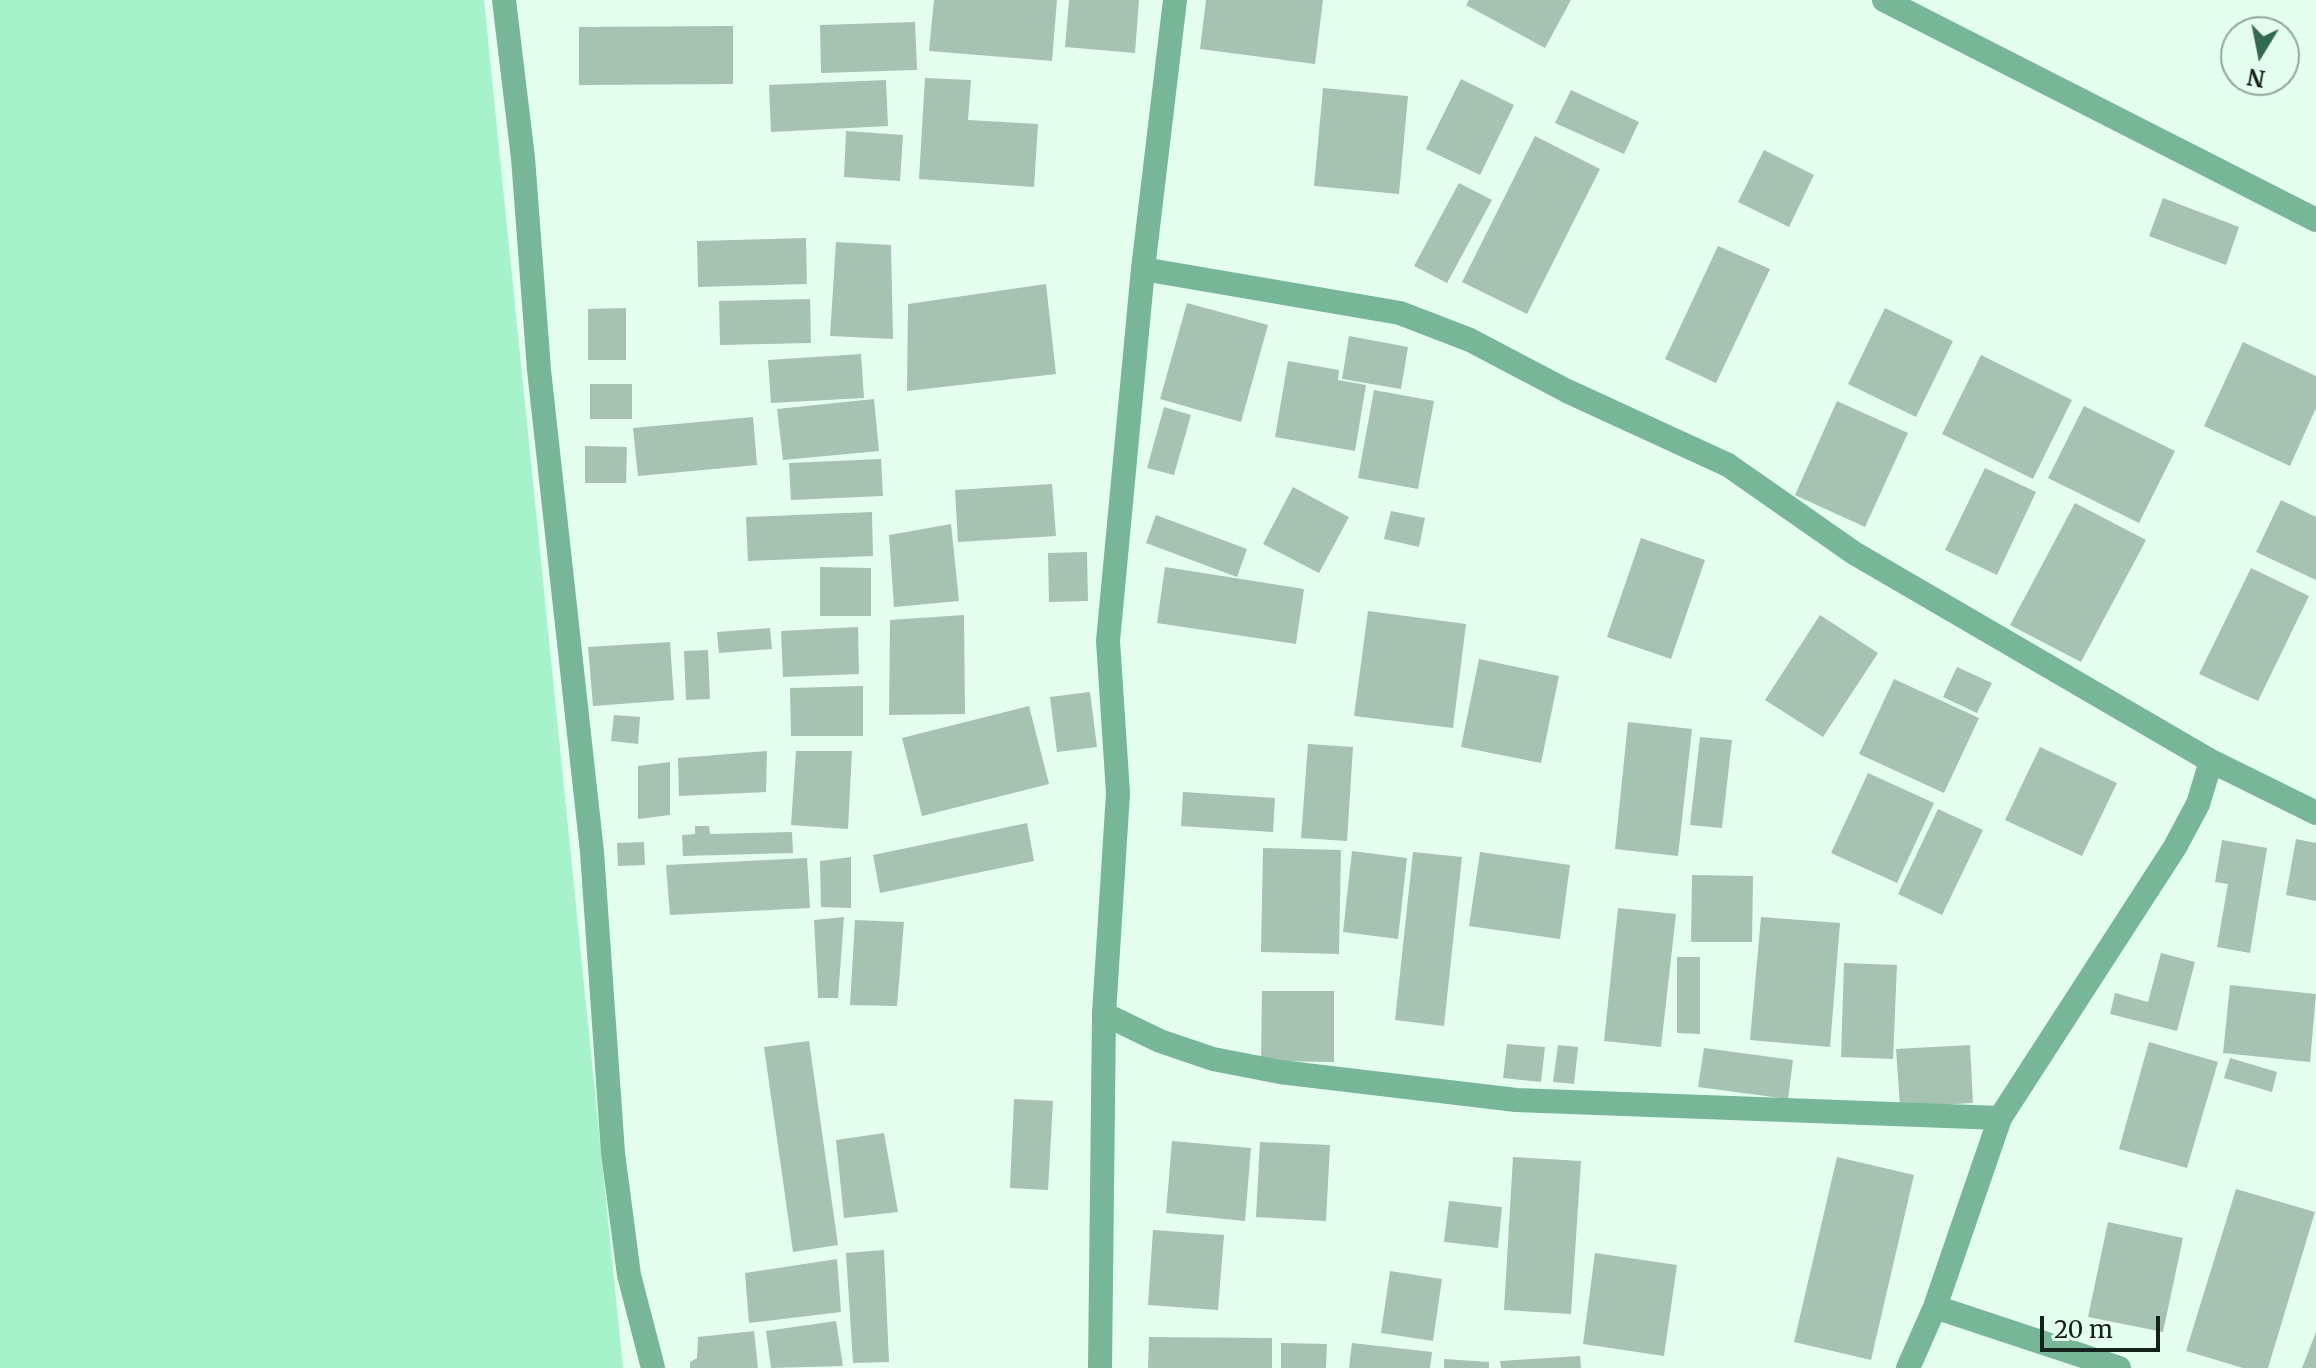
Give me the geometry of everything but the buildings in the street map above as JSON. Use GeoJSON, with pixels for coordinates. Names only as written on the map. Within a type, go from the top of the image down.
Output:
{"type":"FeatureCollection","features":[{"type":"Feature","properties":{"kind":"street"},"geometry":{"type":"LineString","coordinates":[[504,0],[523,158],[539,370],[592,852],[613,1153],[629,1275],[653,1368]]}},
{"type":"Feature","properties":{"kind":"street"},"geometry":{"type":"LineString","coordinates":[[1100,1368],[1104,1014],[1118,793],[1108,641],[1143,269],[1175,0]]}},
{"type":"Feature","properties":{"kind":"street"},"geometry":{"type":"LineString","coordinates":[[1884,0],[2316,220]]}},
{"type":"Feature","properties":{"kind":"street"},"geometry":{"type":"LineString","coordinates":[[1143,269],[1400,313],[1470,340],[1567,391],[1728,465],[1854,553],[2211,761],[2316,813]]}},
{"type":"Feature","properties":{"kind":"street"},"geometry":{"type":"LineString","coordinates":[[1908,1368],[1935,1307],[2000,1118],[2175,847],[2198,804],[2211,761]]}},
{"type":"Feature","properties":{"kind":"street"},"geometry":{"type":"LineString","coordinates":[[1104,1014],[1160,1041],[1213,1059],[1280,1072],[1485,1097],[2000,1118]]}},
{"type":"Feature","properties":{"kind":"street"},"geometry":{"type":"LineString","coordinates":[[1935,1307],[2119,1368]]}},
{"type":"Feature","properties":{"kind":"green space"},"geometry":{"type":"Polygon","coordinates":[[[0,0],[484,0],[623,1368],[0,1368],[0,0]]]}}]}
